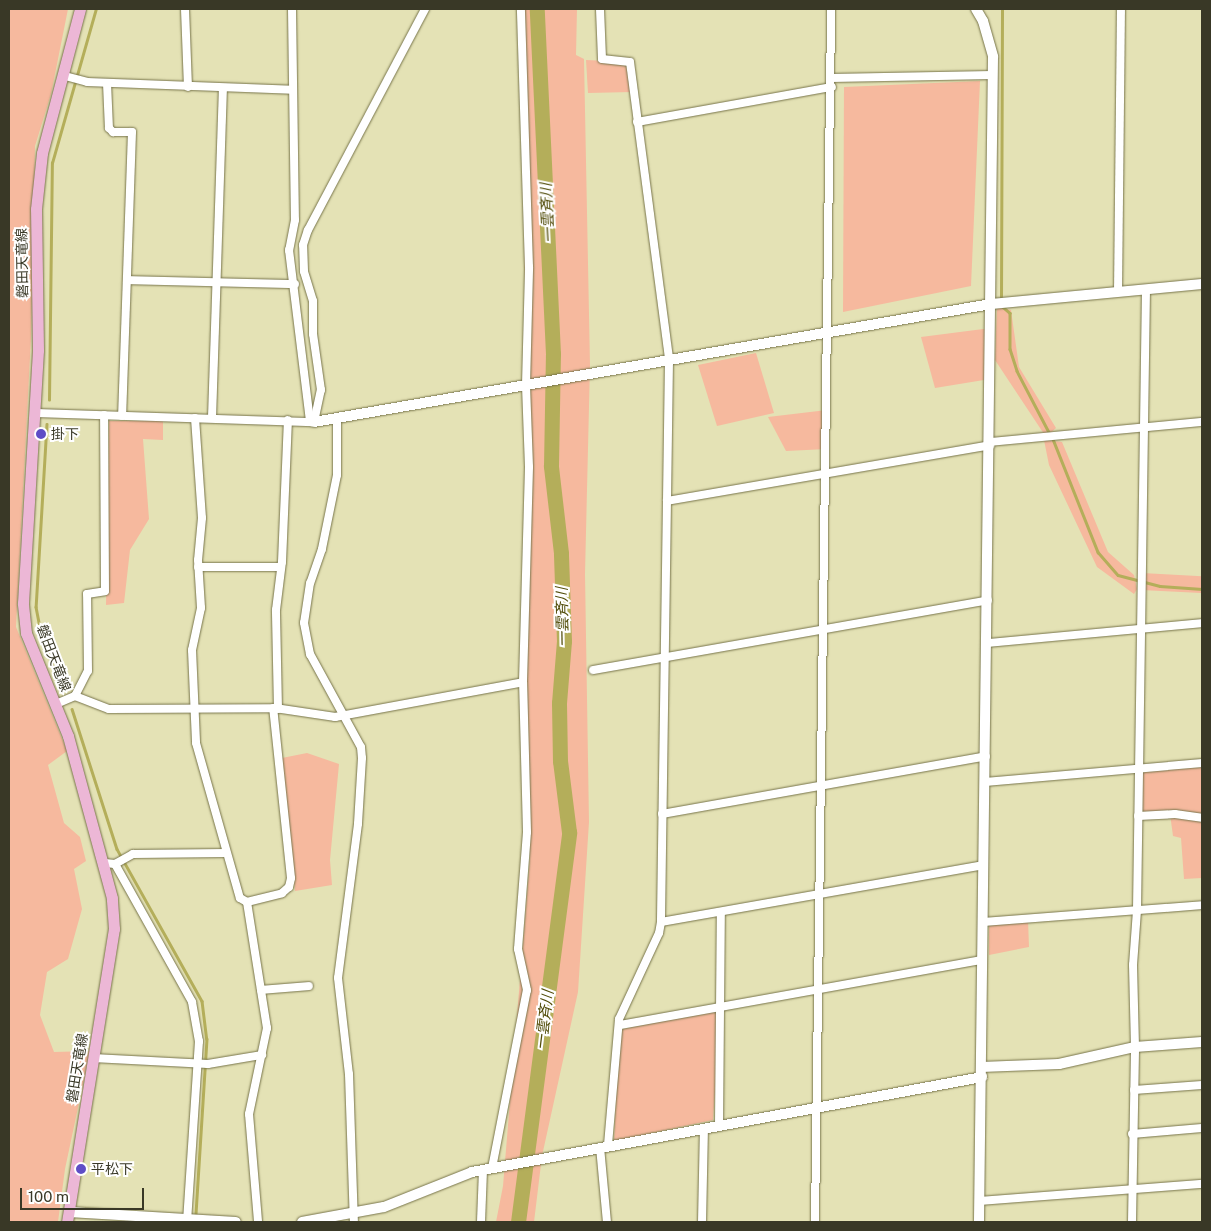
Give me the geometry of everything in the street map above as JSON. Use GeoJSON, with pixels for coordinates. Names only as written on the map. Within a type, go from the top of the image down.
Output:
{"type":"FeatureCollection","features":[{"type":"Feature","properties":{"kind":"main road","name":"磐田天竜線"},"geometry":{"type":"LineString","coordinates":[[68,1217],[114,929],[112,863],[56,704],[31,648],[24,621],[36,413],[36,209],[42,153],[64,76],[80,9]]}},
{"type":"Feature","properties":{"kind":"street"},"geometry":{"type":"LineString","coordinates":[[185,9],[188,87]]}},
{"type":"Feature","properties":{"kind":"street"},"geometry":{"type":"LineString","coordinates":[[292,9],[294,220],[290,250],[312,421]]}},
{"type":"Feature","properties":{"kind":"street"},"geometry":{"type":"LineString","coordinates":[[312,421],[321,390],[313,334],[313,301],[304,271],[303,245],[312,221],[425,9]]}},
{"type":"Feature","properties":{"kind":"street"},"geometry":{"type":"LineString","coordinates":[[481,1222],[527,990],[518,949],[527,832],[523,682],[529,467],[526,385],[529,267],[521,9]]}},
{"type":"Feature","properties":{"kind":"street"},"geometry":{"type":"LineString","coordinates":[[600,9],[602,59],[630,62],[669,360],[661,922],[659,933],[619,1019],[620,1025],[613,1062],[604,1147],[607,1222]]}},
{"type":"Feature","properties":{"kind":"street"},"geometry":{"type":"LineString","coordinates":[[815,1222],[829,332],[831,9]]}},
{"type":"Feature","properties":{"kind":"street"},"geometry":{"type":"LineString","coordinates":[[976,9],[989,40],[992,76],[988,642],[979,1222]]}},
{"type":"Feature","properties":{"kind":"street"},"geometry":{"type":"LineString","coordinates":[[1118,292],[1121,9]]}},
{"type":"Feature","properties":{"kind":"street"},"geometry":{"type":"LineString","coordinates":[[64,76],[107,83],[292,90]]}},
{"type":"Feature","properties":{"kind":"street"},"geometry":{"type":"LineString","coordinates":[[637,122],[832,83],[992,76]]}},
{"type":"Feature","properties":{"kind":"street"},"geometry":{"type":"LineString","coordinates":[[107,83],[109,128],[113,132],[132,132],[122,416]]}},
{"type":"Feature","properties":{"kind":"street"},"geometry":{"type":"LineString","coordinates":[[212,418],[223,88]]}},
{"type":"Feature","properties":{"kind":"street"},"geometry":{"type":"LineString","coordinates":[[127,280],[295,284]]}},
{"type":"Feature","properties":{"kind":"street"},"geometry":{"type":"LineString","coordinates":[[36,413],[312,421],[337,419],[991,304],[1202,284]]}},
{"type":"Feature","properties":{"kind":"street"},"geometry":{"type":"LineString","coordinates":[[1132,1222],[1132,1134],[1135,1047],[1133,964],[1137,910],[1146,289]]}},
{"type":"Feature","properties":{"kind":"street"},"geometry":{"type":"LineString","coordinates":[[56,704],[75,696],[88,671],[87,594],[105,592],[104,415]]}},
{"type":"Feature","properties":{"kind":"street"},"geometry":{"type":"LineString","coordinates":[[195,418],[202,518],[198,567],[201,608],[192,650],[196,744],[240,898],[247,902],[282,893],[291,878],[276,708],[276,610],[282,567],[288,420]]}},
{"type":"Feature","properties":{"kind":"street"},"geometry":{"type":"LineString","coordinates":[[337,419],[337,475],[322,549],[308,590],[304,623],[310,654],[361,747],[363,771],[338,978],[349,1074],[354,1218]]}},
{"type":"Feature","properties":{"kind":"street"},"geometry":{"type":"LineString","coordinates":[[667,501],[826,476],[990,443],[1202,422]]}},
{"type":"Feature","properties":{"kind":"street"},"geometry":{"type":"LineString","coordinates":[[198,567],[282,567]]}},
{"type":"Feature","properties":{"kind":"street"},"geometry":{"type":"LineString","coordinates":[[593,670],[988,600]]}},
{"type":"Feature","properties":{"kind":"street"},"geometry":{"type":"LineString","coordinates":[[988,642],[1202,623]]}},
{"type":"Feature","properties":{"kind":"street"},"geometry":{"type":"LineString","coordinates":[[75,696],[109,709],[150,706],[159,710],[194,711],[276,708],[334,717],[523,682]]}},
{"type":"Feature","properties":{"kind":"street"},"geometry":{"type":"LineString","coordinates":[[662,814],[986,756]]}},
{"type":"Feature","properties":{"kind":"street"},"geometry":{"type":"LineString","coordinates":[[985,782],[1202,762]]}},
{"type":"Feature","properties":{"kind":"street"},"geometry":{"type":"LineString","coordinates":[[1138,816],[1175,814],[1202,818]]}},
{"type":"Feature","properties":{"kind":"street"},"geometry":{"type":"LineString","coordinates":[[191,1220],[202,1064],[198,1032],[187,989],[112,863],[133,854],[226,853]]}},
{"type":"Feature","properties":{"kind":"street"},"geometry":{"type":"LineString","coordinates":[[661,922],[984,865]]}},
{"type":"Feature","properties":{"kind":"street"},"geometry":{"type":"LineString","coordinates":[[247,902],[267,1028],[249,1114],[258,1222]]}},
{"type":"Feature","properties":{"kind":"street"},"geometry":{"type":"LineString","coordinates":[[983,922],[1202,904]]}},
{"type":"Feature","properties":{"kind":"street"},"geometry":{"type":"LineString","coordinates":[[719,1125],[721,912]]}},
{"type":"Feature","properties":{"kind":"street"},"geometry":{"type":"LineString","coordinates":[[620,1025],[982,960]]}},
{"type":"Feature","properties":{"kind":"street"},"geometry":{"type":"LineString","coordinates":[[261,990],[309,986]]}},
{"type":"Feature","properties":{"kind":"street"},"geometry":{"type":"LineString","coordinates":[[302,1222],[354,1218],[442,1182],[491,1168],[816,1107],[982,1072],[1059,1064],[1135,1047],[1202,1042]]}},
{"type":"Feature","properties":{"kind":"street"},"geometry":{"type":"LineString","coordinates":[[93,1058],[202,1064],[262,1055]]}},
{"type":"Feature","properties":{"kind":"street"},"geometry":{"type":"LineString","coordinates":[[1134,1090],[1202,1085]]}},
{"type":"Feature","properties":{"kind":"street"},"geometry":{"type":"LineString","coordinates":[[702,1222],[704,1128]]}},
{"type":"Feature","properties":{"kind":"street"},"geometry":{"type":"LineString","coordinates":[[1132,1134],[1202,1128]]}},
{"type":"Feature","properties":{"kind":"street"},"geometry":{"type":"LineString","coordinates":[[980,1201],[1202,1184]]}},
{"type":"Feature","properties":{"kind":"street"},"geometry":{"type":"LineString","coordinates":[[68,1217],[236,1222]]}},
{"type":"Feature","properties":{"kind":"shaded area"},"geometry":{"type":"Polygon","coordinates":[[[9,9],[68,9],[51,94],[35,146],[31,338],[16,627],[67,751],[48,765],[64,823],[80,837],[86,861],[74,869],[82,909],[68,959],[47,972],[40,1015],[54,1052],[90,1051],[65,1169],[58,1222],[9,1222],[9,9]]]}},
{"type":"Feature","properties":{"kind":"shaded area"},"geometry":{"type":"Polygon","coordinates":[[[521,9],[577,9],[576,55],[584,59],[590,365],[585,574],[589,822],[578,992],[542,1156],[534,1222],[496,1222],[503,1186],[530,858],[525,617],[526,361],[521,9]]]}},
{"type":"Feature","properties":{"kind":"shaded area"},"geometry":{"type":"Polygon","coordinates":[[[586,60],[630,62],[632,92],[588,93],[586,60]]]}},
{"type":"Feature","properties":{"kind":"shaded area"},"geometry":{"type":"Polygon","coordinates":[[[980,81],[971,286],[843,312],[844,87],[980,81]]]}},
{"type":"Feature","properties":{"kind":"shaded area"},"geometry":{"type":"Polygon","coordinates":[[[997,307],[1011,310],[1019,367],[1056,428],[1046,437],[995,360],[997,307]]]}},
{"type":"Feature","properties":{"kind":"shaded area"},"geometry":{"type":"Polygon","coordinates":[[[991,328],[990,379],[935,388],[921,337],[991,328]]]}},
{"type":"Feature","properties":{"kind":"shaded area"},"geometry":{"type":"Polygon","coordinates":[[[756,353],[774,413],[717,426],[698,365],[756,353]]]}},
{"type":"Feature","properties":{"kind":"shaded area"},"geometry":{"type":"Polygon","coordinates":[[[827,410],[827,449],[786,451],[768,417],[827,410]]]}},
{"type":"Feature","properties":{"kind":"shaded area"},"geometry":{"type":"Polygon","coordinates":[[[109,421],[163,421],[163,440],[143,439],[149,519],[130,550],[124,603],[106,605],[109,421]]]}},
{"type":"Feature","properties":{"kind":"shaded area"},"geometry":{"type":"Polygon","coordinates":[[[1044,440],[1062,442],[1108,552],[1134,575],[1137,589],[1134,594],[1097,567],[1049,465],[1044,440]]]}},
{"type":"Feature","properties":{"kind":"shaded area"},"geometry":{"type":"Polygon","coordinates":[[[1142,573],[1202,576],[1201,593],[1141,590],[1142,573]]]}},
{"type":"Feature","properties":{"kind":"shaded area"},"geometry":{"type":"Polygon","coordinates":[[[307,753],[339,764],[330,860],[332,885],[295,891],[282,758],[307,753]]]}},
{"type":"Feature","properties":{"kind":"shaded area"},"geometry":{"type":"Polygon","coordinates":[[[1202,766],[1202,878],[1184,879],[1181,838],[1173,836],[1170,814],[1138,816],[1139,771],[1202,766]]]}},
{"type":"Feature","properties":{"kind":"shaded area"},"geometry":{"type":"Polygon","coordinates":[[[1028,920],[1029,947],[989,955],[989,924],[1028,920]]]}},
{"type":"Feature","properties":{"kind":"shaded area"},"geometry":{"type":"Polygon","coordinates":[[[721,1007],[713,1120],[614,1141],[619,1030],[721,1007]]]}},
{"type":"Feature","properties":{"kind":"waterway"},"geometry":{"type":"LineString","coordinates":[[49,400],[52,163],[96,9]]}},
{"type":"Feature","properties":{"kind":"waterway","name":"一雲斉川"},"geometry":{"type":"LineString","coordinates":[[518,1222],[569,832],[560,761],[559,703],[564,641],[561,553],[551,466],[553,354],[537,9]]}},
{"type":"Feature","properties":{"kind":"waterway"},"geometry":{"type":"LineString","coordinates":[[1001,300],[1002,9]]}},
{"type":"Feature","properties":{"kind":"waterway"},"geometry":{"type":"LineString","coordinates":[[1003,307],[1010,313],[1010,349],[1017,371],[1050,434]]}},
{"type":"Feature","properties":{"kind":"waterway"},"geometry":{"type":"LineString","coordinates":[[47,424],[36,607],[43,642],[63,688]]}},
{"type":"Feature","properties":{"kind":"waterway"},"geometry":{"type":"LineString","coordinates":[[1053,439],[1098,552],[1118,575],[1160,586],[1202,589]]}},
{"type":"Feature","properties":{"kind":"waterway"},"geometry":{"type":"LineString","coordinates":[[72,709],[117,849],[202,1001],[207,1039],[196,1216]]}},
{"type":"Feature","properties":{"kind":"place","name":"掛下"},"geometry":{"type":"Point","coordinates":[41,434]}},
{"type":"Feature","properties":{"kind":"place","name":"平松下"},"geometry":{"type":"Point","coordinates":[81,1169]}}]}
